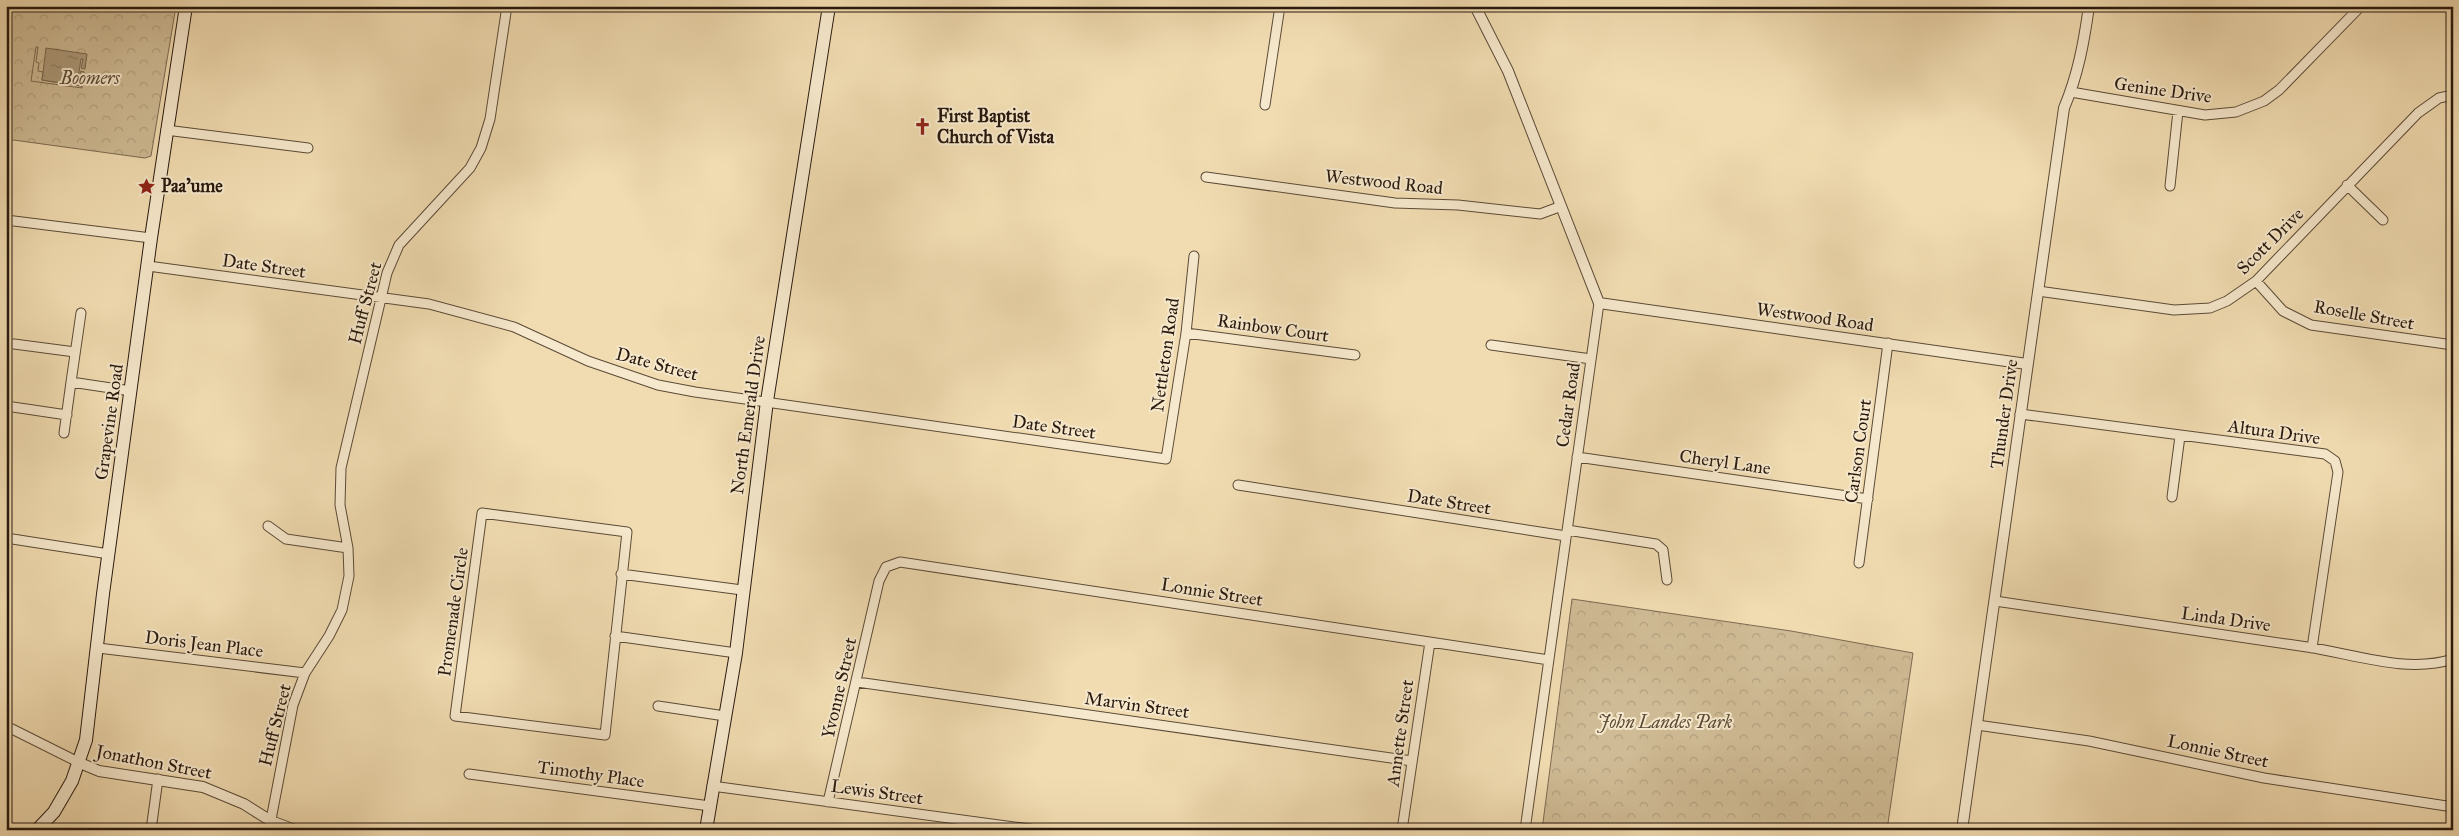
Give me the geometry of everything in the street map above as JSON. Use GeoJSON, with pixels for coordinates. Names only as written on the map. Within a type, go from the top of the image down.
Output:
{"type":"FeatureCollection","features":[{"type":"Feature","properties":{"kind":"main road","name":"Grapevine Road"},"geometry":{"type":"LineString","coordinates":[[37,830],[54,812],[72,781],[80,763],[86,740],[130,391],[166,130],[186,6]]}},
{"type":"Feature","properties":{"kind":"main road","name":"North Emerald Drive"},"geometry":{"type":"LineString","coordinates":[[706,830],[736,652],[766,401],[829,6]]}},
{"type":"Feature","properties":{"kind":"street","name":"Huff Street"},"geometry":{"type":"LineString","coordinates":[[270,826],[293,705],[305,673],[329,636],[342,610],[349,576],[348,548],[340,505],[341,468],[387,273],[400,245],[470,168],[481,148],[490,119],[506,6]]}},
{"type":"Feature","properties":{"kind":"street"},"geometry":{"type":"LineString","coordinates":[[1265,105],[1280,6]]}},
{"type":"Feature","properties":{"kind":"street"},"geometry":{"type":"LineString","coordinates":[[1475,6],[1508,71],[1559,207],[1599,303]]}},
{"type":"Feature","properties":{"kind":"street","name":"Thunder Drive"},"geometry":{"type":"LineString","coordinates":[[1962,830],[2064,108],[2075,82],[2084,48],[2089,6]]}},
{"type":"Feature","properties":{"kind":"street","name":"Genine Drive"},"geometry":{"type":"LineString","coordinates":[[2070,92],[2206,115],[2236,112],[2264,101],[2278,90],[2360,6]]}},
{"type":"Feature","properties":{"kind":"street","name":"Scott Drive"},"geometry":{"type":"LineString","coordinates":[[2038,291],[2174,310],[2210,308],[2227,301],[2256,281],[2418,113],[2439,98],[2453,95]]}},
{"type":"Feature","properties":{"kind":"street"},"geometry":{"type":"LineString","coordinates":[[2170,186],[2178,111]]}},
{"type":"Feature","properties":{"kind":"street"},"geometry":{"type":"LineString","coordinates":[[166,130],[308,148]]}},
{"type":"Feature","properties":{"kind":"street","name":"Westwood Road"},"geometry":{"type":"LineString","coordinates":[[1206,177],[1395,202],[1540,214],[1559,207]]}},
{"type":"Feature","properties":{"kind":"street"},"geometry":{"type":"LineString","coordinates":[[2347,185],[2383,220]]}},
{"type":"Feature","properties":{"kind":"street"},"geometry":{"type":"LineString","coordinates":[[6,220],[151,238]]}},
{"type":"Feature","properties":{"kind":"street","name":"Nettleton Road"},"geometry":{"type":"LineString","coordinates":[[1166,459],[1186,333],[1194,256]]}},
{"type":"Feature","properties":{"kind":"street","name":"Date Street"},"geometry":{"type":"LineString","coordinates":[[148,266],[429,304],[477,315],[514,327],[588,361],[658,385],[1166,459]]}},
{"type":"Feature","properties":{"kind":"street","name":"Roselle Street"},"geometry":{"type":"LineString","coordinates":[[2256,281],[2283,311],[2311,325],[2453,345]]}},
{"type":"Feature","properties":{"kind":"street","name":"Westwood Road"},"geometry":{"type":"LineString","coordinates":[[1599,303],[2027,364]]}},
{"type":"Feature","properties":{"kind":"street","name":"Cedar Road"},"geometry":{"type":"LineString","coordinates":[[1525,830],[1599,303]]}},
{"type":"Feature","properties":{"kind":"street"},"geometry":{"type":"LineString","coordinates":[[64,433],[81,313]]}},
{"type":"Feature","properties":{"kind":"street","name":"Rainbow Court"},"geometry":{"type":"LineString","coordinates":[[1186,333],[1355,355]]}},
{"type":"Feature","properties":{"kind":"street"},"geometry":{"type":"LineString","coordinates":[[14,344],[76,352]]}},
{"type":"Feature","properties":{"kind":"street","name":"Carlson Court"},"geometry":{"type":"LineString","coordinates":[[1859,563],[1888,344]]}},
{"type":"Feature","properties":{"kind":"street"},"geometry":{"type":"LineString","coordinates":[[1491,345],[1591,359]]}},
{"type":"Feature","properties":{"kind":"street"},"geometry":{"type":"LineString","coordinates":[[71,382],[130,391]]}},
{"type":"Feature","properties":{"kind":"street"},"geometry":{"type":"LineString","coordinates":[[6,406],[67,414]]}},
{"type":"Feature","properties":{"kind":"street","name":"Altura Drive"},"geometry":{"type":"LineString","coordinates":[[2020,414],[2325,454],[2335,461],[2338,472],[2312,648]]}},
{"type":"Feature","properties":{"kind":"street"},"geometry":{"type":"LineString","coordinates":[[2172,497],[2180,436]]}},
{"type":"Feature","properties":{"kind":"street","name":"Cheryl Lane"},"geometry":{"type":"LineString","coordinates":[[1577,457],[1868,499]]}},
{"type":"Feature","properties":{"kind":"street","name":"Date Street"},"geometry":{"type":"LineString","coordinates":[[1238,485],[1567,533],[1656,544],[1663,550],[1667,580]]}},
{"type":"Feature","properties":{"kind":"street","name":"Promenade Circle"},"geometry":{"type":"LineString","coordinates":[[482,513],[627,532],[615,636],[605,735],[455,716],[482,513]]}},
{"type":"Feature","properties":{"kind":"street"},"geometry":{"type":"LineString","coordinates":[[268,526],[286,539],[348,548]]}},
{"type":"Feature","properties":{"kind":"street"},"geometry":{"type":"LineString","coordinates":[[6,538],[109,554]]}},
{"type":"Feature","properties":{"kind":"street","name":"Lonnie Street"},"geometry":{"type":"LineString","coordinates":[[879,582],[886,567],[900,562],[1549,660]]}},
{"type":"Feature","properties":{"kind":"street"},"geometry":{"type":"LineString","coordinates":[[621,574],[742,590]]}},
{"type":"Feature","properties":{"kind":"street","name":"Yvonne Street"},"geometry":{"type":"LineString","coordinates":[[828,802],[858,682],[879,582]]}},
{"type":"Feature","properties":{"kind":"street","name":"Linda Drive"},"geometry":{"type":"LineString","coordinates":[[1995,601],[2312,648],[2412,665],[2435,665],[2453,659]]}},
{"type":"Feature","properties":{"kind":"street"},"geometry":{"type":"LineString","coordinates":[[615,636],[736,652]]}},
{"type":"Feature","properties":{"kind":"street","name":"Annette Street"},"geometry":{"type":"LineString","coordinates":[[1402,830],[1430,642]]}},
{"type":"Feature","properties":{"kind":"street","name":"Doris Jean Place"},"geometry":{"type":"LineString","coordinates":[[98,648],[305,673]]}},
{"type":"Feature","properties":{"kind":"street","name":"Marvin Street"},"geometry":{"type":"LineString","coordinates":[[858,682],[1412,761]]}},
{"type":"Feature","properties":{"kind":"street"},"geometry":{"type":"LineString","coordinates":[[658,706],[724,716]]}},
{"type":"Feature","properties":{"kind":"street","name":"Lonnie Street"},"geometry":{"type":"LineString","coordinates":[[1977,724],[2089,741],[2264,778],[2453,807]]}},
{"type":"Feature","properties":{"kind":"street","name":"Jonathon Street"},"geometry":{"type":"LineString","coordinates":[[6,726],[99,771],[203,787],[220,793],[270,826],[295,830]]}},
{"type":"Feature","properties":{"kind":"street","name":"Timothy Place"},"geometry":{"type":"LineString","coordinates":[[469,774],[710,806]]}},
{"type":"Feature","properties":{"kind":"street"},"geometry":{"type":"LineString","coordinates":[[151,830],[158,780]]}},
{"type":"Feature","properties":{"kind":"street","name":"Lewis Street"},"geometry":{"type":"LineString","coordinates":[[712,786],[1037,830]]}},
{"type":"Feature","properties":{"kind":"green space","name":"Boomers"},"geometry":{"type":"Polygon","coordinates":[[[6,6],[176,6],[151,156],[145,158],[6,139],[6,6]]]}},
{"type":"Feature","properties":{"kind":"green space"},"geometry":{"type":"Polygon","coordinates":[[[36,47],[38,47],[36,62],[39,63],[38,71],[43,72],[42,80],[82,86],[82,88],[31,81],[36,47]]]}},
{"type":"Feature","properties":{"kind":"green space","name":"John Landes Park"},"geometry":{"type":"Polygon","coordinates":[[[1572,599],[1791,631],[1913,653],[1887,830],[1542,830],[1572,599]]]}},
{"type":"Feature","properties":{"kind":"water"},"geometry":{"type":"Polygon","coordinates":[[[46,48],[87,54],[85,69],[81,68],[83,59],[81,59],[78,78],[81,71],[84,72],[82,86],[42,80],[46,48]]]}},
{"type":"Feature","properties":{"kind":"place","name":"First Baptist Church of Vista"},"geometry":{"type":"Point","coordinates":[923,126]}},
{"type":"Feature","properties":{"kind":"place","name":"Paa'ume"},"geometry":{"type":"Point","coordinates":[147,186]}}]}
